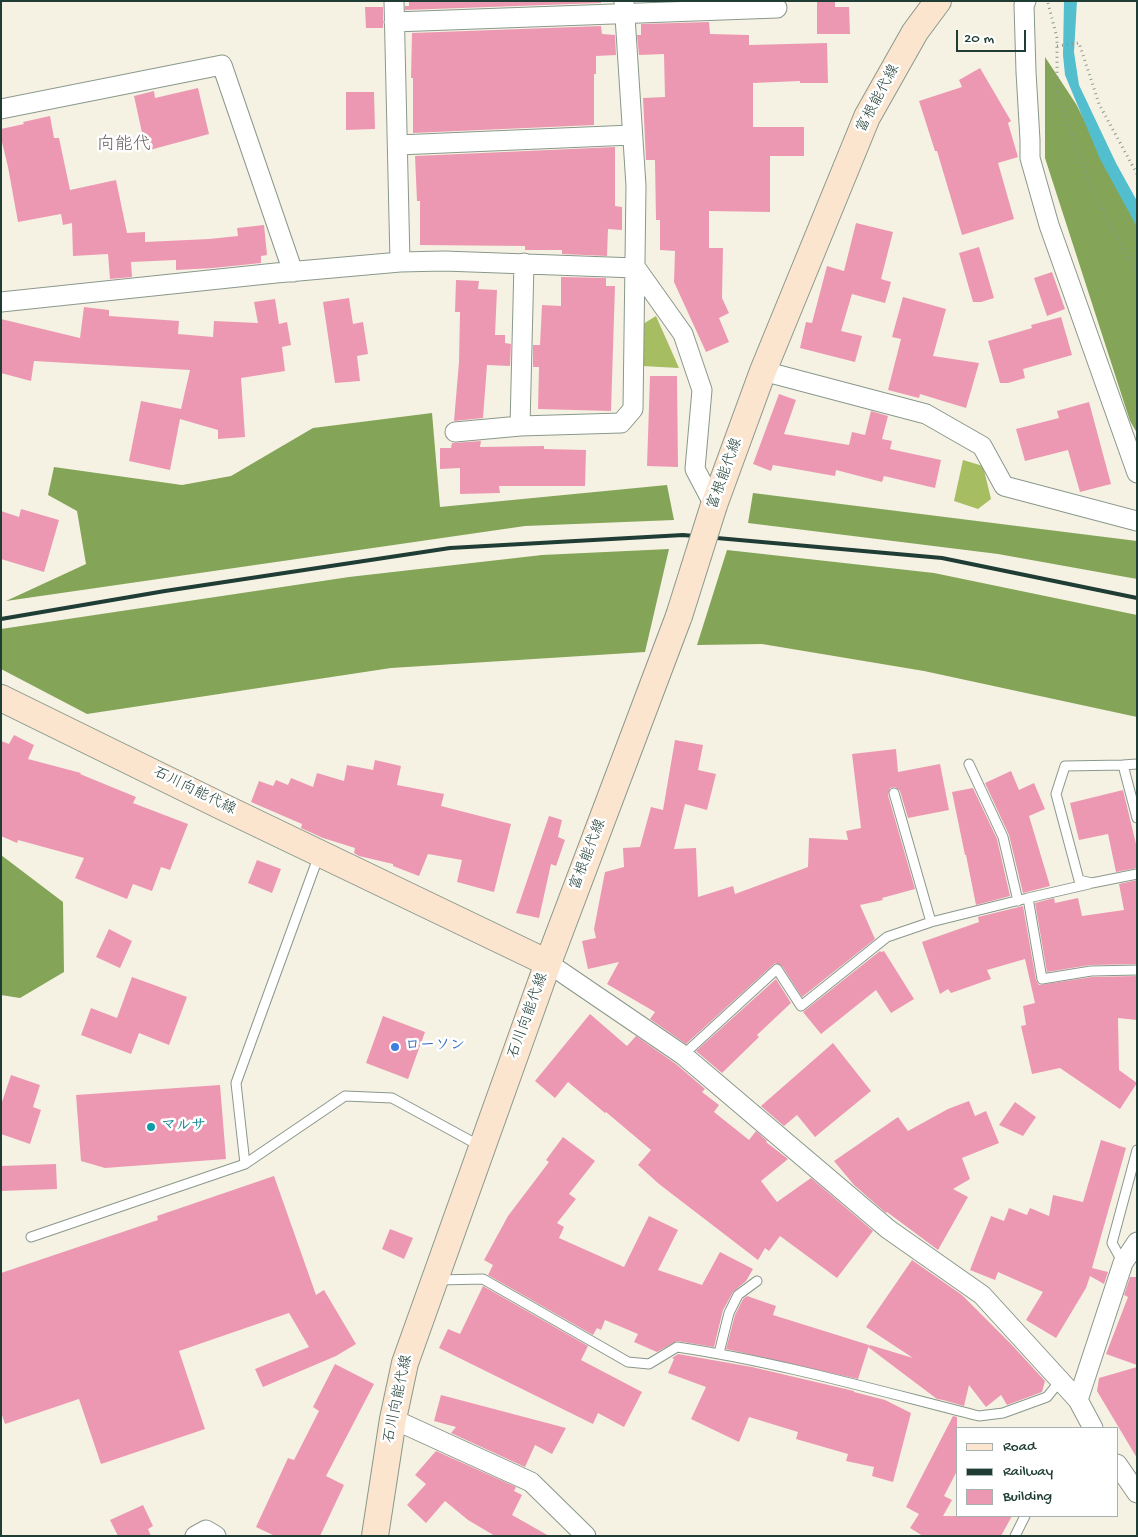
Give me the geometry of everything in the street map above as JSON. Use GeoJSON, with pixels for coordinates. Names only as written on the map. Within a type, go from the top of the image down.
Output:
{"type":"FeatureCollection","features":[{"type":"Feature","properties":{"kind":"main road","name":"富根能代線"},"geometry":{"type":"LineString","coordinates":[[548,963],[678,616],[714,505],[763,371],[867,117],[915,32],[938,1]]}},
{"type":"Feature","properties":{"kind":"main road","name":"石川向能代線"},"geometry":{"type":"LineString","coordinates":[[1,698],[548,963],[405,1363],[393,1419],[376,1536]]}},
{"type":"Feature","properties":{"kind":"street"},"geometry":{"type":"LineString","coordinates":[[394,1],[400,262]]}},
{"type":"Feature","properties":{"kind":"street"},"geometry":{"type":"LineString","coordinates":[[1026,1],[1024,5],[1030,158],[1050,225],[1137,473]]}},
{"type":"Feature","properties":{"kind":"street"},"geometry":{"type":"LineString","coordinates":[[394,22],[624,8],[777,8]]}},
{"type":"Feature","properties":{"kind":"street"},"geometry":{"type":"LineString","coordinates":[[455,432],[520,426],[621,422],[633,409],[636,186],[624,8]]}},
{"type":"Feature","properties":{"kind":"street"},"geometry":{"type":"LineString","coordinates":[[1,109],[222,65],[293,272]]}},
{"type":"Feature","properties":{"kind":"street"},"geometry":{"type":"LineString","coordinates":[[398,145],[632,135]]}},
{"type":"Feature","properties":{"kind":"street"},"geometry":{"type":"LineString","coordinates":[[1,302],[400,262],[524,263],[636,268]]}},
{"type":"Feature","properties":{"kind":"street"},"geometry":{"type":"LineString","coordinates":[[520,426],[524,263]]}},
{"type":"Feature","properties":{"kind":"street"},"geometry":{"type":"LineString","coordinates":[[636,268],[683,334],[702,390],[695,469],[714,505]]}},
{"type":"Feature","properties":{"kind":"street"},"geometry":{"type":"LineString","coordinates":[[763,371],[926,414],[982,446],[1004,486],[1137,521]]}},
{"type":"Feature","properties":{"kind":"street"},"geometry":{"type":"LineString","coordinates":[[548,963],[683,1055],[888,1229],[982,1295],[1078,1400],[1092,1427]]}},
{"type":"Feature","properties":{"kind":"street"},"geometry":{"type":"LineString","coordinates":[[1078,1400],[1123,1263],[1137,1242]]}},
{"type":"Feature","properties":{"kind":"street"},"geometry":{"type":"LineString","coordinates":[[393,1419],[531,1482],[586,1536]]}},
{"type":"Feature","properties":{"kind":"street"},"geometry":{"type":"LineString","coordinates":[[1118,1465],[1137,1493]]}},
{"type":"Feature","properties":{"kind":"street"},"geometry":{"type":"LineString","coordinates":[[195,1536],[206,1530],[216,1536]]}},
{"type":"Feature","properties":{"kind":"lane"},"geometry":{"type":"LineString","coordinates":[[969,764],[1003,838],[1018,901]]}},
{"type":"Feature","properties":{"kind":"lane"},"geometry":{"type":"LineString","coordinates":[[1092,884],[1079,880],[1056,794],[1065,766],[1137,764]]}},
{"type":"Feature","properties":{"kind":"lane"},"geometry":{"type":"LineString","coordinates":[[1123,765],[1137,818]]}},
{"type":"Feature","properties":{"kind":"lane"},"geometry":{"type":"LineString","coordinates":[[894,793],[931,922]]}},
{"type":"Feature","properties":{"kind":"lane"},"geometry":{"type":"LineString","coordinates":[[245,1164],[236,1083],[320,852]]}},
{"type":"Feature","properties":{"kind":"lane"},"geometry":{"type":"LineString","coordinates":[[683,1055],[777,968],[801,1006],[888,936],[931,922],[1137,874]]}},
{"type":"Feature","properties":{"kind":"lane"},"geometry":{"type":"LineString","coordinates":[[1028,898],[1042,979],[1091,971],[1137,970]]}},
{"type":"Feature","properties":{"kind":"lane"},"geometry":{"type":"LineString","coordinates":[[31,1237],[245,1164],[345,1096],[392,1098],[482,1147]]}},
{"type":"Feature","properties":{"kind":"lane"},"geometry":{"type":"LineString","coordinates":[[1123,1263],[1112,1243],[1137,1150]]}},
{"type":"Feature","properties":{"kind":"lane"},"geometry":{"type":"LineString","coordinates":[[435,1280],[483,1279],[628,1362],[649,1364],[677,1347],[719,1353],[805,1372],[979,1416],[1004,1413],[1047,1397],[1060,1381]]}},
{"type":"Feature","properties":{"kind":"lane"},"geometry":{"type":"LineString","coordinates":[[719,1353],[729,1313],[738,1295],[757,1281]]}},
{"type":"Feature","properties":{"kind":"lane"},"geometry":{"type":"LineString","coordinates":[[1015,1536],[1024,1517]]}},
{"type":"Feature","properties":{"kind":"path"},"geometry":{"type":"LineString","coordinates":[[1048,1],[1057,38],[1057,92],[1093,193],[1137,274]]}},
{"type":"Feature","properties":{"kind":"path"},"geometry":{"type":"LineString","coordinates":[[1057,46],[1079,43],[1099,104],[1137,174]]}},
{"type":"Feature","properties":{"kind":"green space"},"geometry":{"type":"Polygon","coordinates":[[[1045,57],[1076,104],[1137,222],[1137,433],[1130,421],[1045,158],[1045,57]]]}},
{"type":"Feature","properties":{"kind":"green space"},"geometry":{"type":"Polygon","coordinates":[[[656,316],[679,368],[642,366],[643,324],[656,316]]]}},
{"type":"Feature","properties":{"kind":"green space"},"geometry":{"type":"Polygon","coordinates":[[[432,413],[440,507],[667,485],[674,520],[525,526],[6,601],[86,564],[77,511],[48,495],[54,467],[182,485],[231,476],[313,428],[432,413]]]}},
{"type":"Feature","properties":{"kind":"green space"},"geometry":{"type":"Polygon","coordinates":[[[963,460],[983,466],[991,499],[978,509],[954,501],[963,460]]]}},
{"type":"Feature","properties":{"kind":"green space"},"geometry":{"type":"Polygon","coordinates":[[[753,493],[1137,541],[1137,579],[998,554],[748,523],[753,493]]]}},
{"type":"Feature","properties":{"kind":"green space"},"geometry":{"type":"Polygon","coordinates":[[[669,549],[645,652],[391,668],[87,714],[1,669],[1,629],[349,577],[542,555],[669,549]]]}},
{"type":"Feature","properties":{"kind":"green space"},"geometry":{"type":"Polygon","coordinates":[[[727,550],[934,573],[1137,615],[1137,717],[924,671],[762,644],[697,645],[727,550]]]}},
{"type":"Feature","properties":{"kind":"green space"},"geometry":{"type":"Polygon","coordinates":[[[1,855],[63,902],[64,972],[20,998],[1,995],[1,855]]]}},
{"type":"Feature","properties":{"kind":"water"},"geometry":{"type":"Polygon","coordinates":[[[1064,1],[1077,1],[1074,52],[1079,85],[1116,163],[1137,201],[1137,227],[1100,159],[1065,75],[1063,55],[1064,1]]]}},
{"type":"Feature","properties":{"kind":"building"},"geometry":{"type":"Polygon","coordinates":[[[409,1],[601,1],[601,3],[405,10],[405,6],[409,6],[409,1]]]}},
{"type":"Feature","properties":{"kind":"building"},"geometry":{"type":"Polygon","coordinates":[[[817,1],[835,1],[835,7],[849,7],[850,34],[817,34],[817,1]]]}},
{"type":"Feature","properties":{"kind":"building"},"geometry":{"type":"Polygon","coordinates":[[[365,7],[383,7],[383,28],[366,28],[365,7]]]}},
{"type":"Feature","properties":{"kind":"building"},"geometry":{"type":"Polygon","coordinates":[[[709,22],[710,34],[749,35],[749,45],[827,43],[828,83],[800,83],[800,81],[753,83],[753,127],[804,127],[804,156],[770,156],[770,212],[709,211],[709,248],[723,248],[722,298],[729,313],[719,318],[729,342],[706,352],[674,282],[675,251],[660,250],[660,220],[656,220],[655,160],[646,160],[643,98],[665,97],[664,54],[639,55],[637,35],[641,35],[641,24],[709,22]]]}},
{"type":"Feature","properties":{"kind":"building"},"geometry":{"type":"Polygon","coordinates":[[[601,26],[602,34],[615,35],[616,55],[596,56],[594,125],[413,133],[412,33],[601,26]]]}},
{"type":"Feature","properties":{"kind":"building"},"geometry":{"type":"Polygon","coordinates":[[[980,68],[1011,121],[1008,123],[1018,157],[998,163],[1014,219],[962,235],[937,151],[935,151],[919,101],[962,87],[959,80],[980,68]]]}},
{"type":"Feature","properties":{"kind":"building"},"geometry":{"type":"Polygon","coordinates":[[[198,88],[209,134],[146,151],[134,96],[154,91],[155,98],[198,88]]]}},
{"type":"Feature","properties":{"kind":"building"},"geometry":{"type":"Polygon","coordinates":[[[346,92],[374,92],[375,129],[346,130],[346,92]]]}},
{"type":"Feature","properties":{"kind":"building"},"geometry":{"type":"Polygon","coordinates":[[[50,116],[54,138],[59,138],[70,190],[116,180],[127,233],[145,232],[145,242],[209,239],[238,236],[237,228],[264,225],[267,255],[261,256],[261,263],[176,270],[176,260],[131,262],[132,277],[110,279],[108,254],[73,256],[72,223],[63,225],[61,214],[18,222],[1,138],[1,129],[50,116]]]}},
{"type":"Feature","properties":{"kind":"building"},"geometry":{"type":"Polygon","coordinates":[[[615,147],[615,206],[622,207],[622,230],[608,229],[607,256],[562,254],[562,250],[525,250],[525,246],[420,245],[420,201],[417,201],[415,156],[615,147]]]}},
{"type":"Feature","properties":{"kind":"building"},"geometry":{"type":"Polygon","coordinates":[[[856,223],[893,232],[881,279],[891,282],[885,303],[852,294],[841,331],[862,336],[855,362],[800,348],[806,322],[812,323],[827,266],[844,271],[856,223]]]}},
{"type":"Feature","properties":{"kind":"building"},"geometry":{"type":"Polygon","coordinates":[[[979,247],[994,298],[973,302],[959,253],[979,247]]]}},
{"type":"Feature","properties":{"kind":"building"},"geometry":{"type":"Polygon","coordinates":[[[1052,272],[1065,309],[1047,316],[1034,278],[1052,272]]]}},
{"type":"Feature","properties":{"kind":"building"},"geometry":{"type":"Polygon","coordinates":[[[561,277],[606,278],[606,286],[615,286],[611,411],[538,409],[539,367],[533,367],[533,345],[540,345],[542,305],[561,306],[561,277]]]}},
{"type":"Feature","properties":{"kind":"building"},"geometry":{"type":"Polygon","coordinates":[[[456,280],[479,281],[478,289],[497,290],[495,335],[505,335],[505,343],[511,344],[510,366],[487,365],[483,418],[454,421],[459,362],[460,312],[455,312],[456,280]]]}},
{"type":"Feature","properties":{"kind":"building"},"geometry":{"type":"Polygon","coordinates":[[[903,297],[946,309],[933,356],[979,363],[966,408],[920,394],[919,398],[888,390],[901,339],[892,337],[903,297]]]}},
{"type":"Feature","properties":{"kind":"building"},"geometry":{"type":"Polygon","coordinates":[[[349,298],[353,324],[363,322],[368,354],[357,356],[360,381],[335,383],[323,302],[349,298]]]}},
{"type":"Feature","properties":{"kind":"building"},"geometry":{"type":"Polygon","coordinates":[[[275,299],[279,324],[287,322],[291,345],[282,347],[285,371],[241,378],[245,437],[218,439],[218,430],[180,419],[170,470],[129,461],[141,401],[181,409],[190,370],[34,361],[31,381],[1,373],[1,319],[80,338],[84,307],[109,310],[109,316],[179,321],[178,334],[213,337],[214,321],[258,323],[254,302],[275,299]]]}},
{"type":"Feature","properties":{"kind":"building"},"geometry":{"type":"Polygon","coordinates":[[[1061,317],[1072,355],[1023,369],[1025,378],[1008,383],[1000,383],[988,341],[1032,328],[1031,325],[1061,317]]]}},
{"type":"Feature","properties":{"kind":"building"},"geometry":{"type":"Polygon","coordinates":[[[650,376],[677,376],[678,467],[647,466],[650,376]]]}},
{"type":"Feature","properties":{"kind":"building"},"geometry":{"type":"Polygon","coordinates":[[[779,394],[796,400],[784,434],[849,445],[852,432],[865,435],[871,411],[888,416],[882,439],[892,441],[890,449],[941,460],[935,488],[884,476],[882,482],[836,470],[835,476],[773,465],[771,471],[753,464],[779,394]]]}},
{"type":"Feature","properties":{"kind":"building"},"geometry":{"type":"Polygon","coordinates":[[[1089,402],[1111,484],[1080,492],[1068,450],[1025,461],[1016,429],[1059,418],[1057,411],[1089,402]]]}},
{"type":"Feature","properties":{"kind":"building"},"geometry":{"type":"Polygon","coordinates":[[[481,441],[480,447],[544,446],[544,449],[586,450],[585,486],[499,486],[500,493],[460,494],[460,468],[440,469],[440,448],[451,448],[452,443],[481,441]]]}},
{"type":"Feature","properties":{"kind":"building"},"geometry":{"type":"Polygon","coordinates":[[[21,509],[59,520],[44,572],[1,559],[1,511],[19,517],[21,509]]]}},
{"type":"Feature","properties":{"kind":"building"},"geometry":{"type":"Polygon","coordinates":[[[14,735],[34,745],[28,759],[81,773],[136,797],[133,803],[188,824],[170,870],[161,867],[152,891],[133,884],[127,899],[75,878],[84,858],[18,840],[17,843],[1,836],[1,741],[9,744],[14,735]]]}},
{"type":"Feature","properties":{"kind":"building"},"geometry":{"type":"Polygon","coordinates":[[[675,740],[703,745],[698,770],[716,774],[707,810],[685,804],[674,849],[696,848],[698,897],[733,886],[735,894],[808,867],[809,838],[848,840],[846,831],[861,828],[852,754],[896,749],[898,772],[940,764],[949,810],[908,818],[900,791],[895,787],[890,788],[888,795],[915,889],[882,898],[883,900],[860,905],[875,939],[802,997],[782,966],[775,963],[686,1044],[650,1019],[655,1012],[607,984],[619,962],[588,969],[582,941],[596,938],[594,929],[605,872],[624,867],[623,848],[640,847],[651,807],[663,810],[675,740]]]}},
{"type":"Feature","properties":{"kind":"building"},"geometry":{"type":"Polygon","coordinates":[[[375,760],[401,766],[397,785],[444,794],[441,806],[511,824],[494,892],[457,882],[462,860],[428,854],[419,876],[393,866],[393,864],[359,856],[354,853],[355,848],[323,838],[301,828],[302,824],[251,802],[259,781],[273,786],[276,780],[288,785],[291,778],[313,787],[317,773],[344,781],[347,765],[373,770],[375,760]]]}},
{"type":"Feature","properties":{"kind":"building"},"geometry":{"type":"Polygon","coordinates":[[[1011,771],[1019,790],[1034,783],[1045,809],[1029,816],[1050,886],[1023,893],[1009,835],[985,783],[1011,771]]]}},
{"type":"Feature","properties":{"kind":"building"},"geometry":{"type":"Polygon","coordinates":[[[973,788],[997,839],[1010,896],[976,905],[952,792],[973,788]]]}},
{"type":"Feature","properties":{"kind":"building"},"geometry":{"type":"Polygon","coordinates":[[[1123,790],[1137,848],[1137,868],[1116,872],[1108,834],[1079,840],[1070,803],[1123,790]]]}},
{"type":"Feature","properties":{"kind":"building"},"geometry":{"type":"Polygon","coordinates":[[[549,816],[562,820],[558,837],[565,840],[556,866],[551,864],[539,918],[516,913],[549,816]]]}},
{"type":"Feature","properties":{"kind":"building"},"geometry":{"type":"Polygon","coordinates":[[[257,860],[281,869],[272,893],[248,883],[257,860]]]}},
{"type":"Feature","properties":{"kind":"building"},"geometry":{"type":"Polygon","coordinates":[[[1137,880],[1137,964],[1090,965],[1047,972],[1035,903],[1054,898],[1055,903],[1078,898],[1082,916],[1124,910],[1119,884],[1137,880]]]}},
{"type":"Feature","properties":{"kind":"building"},"geometry":{"type":"Polygon","coordinates":[[[1023,906],[1036,980],[1039,985],[1092,977],[1137,976],[1137,1020],[1118,1018],[1119,1070],[1137,1083],[1120,1109],[1060,1068],[1032,1074],[1021,1026],[1026,1025],[1023,1006],[1035,1003],[1025,959],[987,970],[991,979],[951,993],[948,989],[940,994],[922,942],[979,922],[978,917],[1023,906]]]}},
{"type":"Feature","properties":{"kind":"building"},"geometry":{"type":"Polygon","coordinates":[[[109,929],[132,941],[120,968],[96,957],[109,929]]]}},
{"type":"Feature","properties":{"kind":"building"},"geometry":{"type":"Polygon","coordinates":[[[880,951],[884,951],[914,999],[891,1013],[876,990],[821,1034],[803,1012],[880,951]]]}},
{"type":"Feature","properties":{"kind":"building"},"geometry":{"type":"Polygon","coordinates":[[[132,977],[187,997],[169,1045],[139,1033],[131,1054],[81,1035],[91,1008],[117,1018],[132,977]]]}},
{"type":"Feature","properties":{"kind":"building"},"geometry":{"type":"Polygon","coordinates":[[[776,979],[791,1003],[757,1035],[759,1037],[722,1073],[696,1051],[776,979]]]}},
{"type":"Feature","properties":{"kind":"building"},"geometry":{"type":"Polygon","coordinates":[[[590,1014],[627,1046],[636,1036],[676,1064],[705,1089],[702,1092],[719,1105],[714,1112],[749,1140],[756,1131],[766,1142],[788,1159],[761,1181],[777,1202],[811,1178],[873,1231],[837,1278],[780,1236],[769,1251],[765,1248],[758,1260],[659,1184],[638,1165],[651,1150],[606,1112],[568,1082],[555,1098],[535,1081],[590,1014]]]}},
{"type":"Feature","properties":{"kind":"building","name":"ローソン"},"geometry":{"type":"Polygon","coordinates":[[[383,1016],[425,1032],[408,1079],[366,1063],[383,1016]]]}},
{"type":"Feature","properties":{"kind":"building"},"geometry":{"type":"Polygon","coordinates":[[[833,1043],[871,1091],[815,1137],[797,1115],[784,1126],[761,1106],[833,1043]]]}},
{"type":"Feature","properties":{"kind":"building"},"geometry":{"type":"Polygon","coordinates":[[[11,1075],[40,1085],[33,1107],[41,1110],[30,1144],[1,1134],[1,1105],[11,1075]]]}},
{"type":"Feature","properties":{"kind":"building","name":"マルサ"},"geometry":{"type":"Polygon","coordinates":[[[220,1085],[226,1159],[105,1168],[81,1161],[76,1095],[220,1085]]]}},
{"type":"Feature","properties":{"kind":"building"},"geometry":{"type":"Polygon","coordinates":[[[969,1101],[975,1116],[986,1111],[999,1143],[962,1158],[970,1179],[953,1189],[968,1197],[938,1250],[886,1213],[854,1185],[834,1161],[898,1117],[908,1131],[948,1109],[969,1101]]]}},
{"type":"Feature","properties":{"kind":"building"},"geometry":{"type":"Polygon","coordinates":[[[1015,1102],[1036,1117],[1023,1136],[999,1125],[1015,1102]]]}},
{"type":"Feature","properties":{"kind":"building"},"geometry":{"type":"Polygon","coordinates":[[[563,1137],[595,1161],[569,1194],[576,1199],[557,1223],[564,1227],[559,1238],[624,1267],[649,1216],[678,1230],[658,1270],[702,1285],[720,1252],[753,1269],[746,1281],[733,1292],[723,1310],[714,1347],[677,1341],[657,1352],[634,1342],[638,1334],[605,1320],[601,1330],[597,1328],[593,1335],[488,1275],[493,1265],[484,1260],[508,1216],[549,1162],[546,1160],[563,1137]]]}},
{"type":"Feature","properties":{"kind":"building"},"geometry":{"type":"Polygon","coordinates":[[[1101,1140],[1126,1148],[1092,1268],[1108,1272],[1104,1284],[1090,1276],[1086,1288],[1056,1338],[1026,1320],[1043,1292],[998,1272],[995,1280],[970,1270],[991,1216],[1004,1221],[1009,1208],[1027,1215],[1030,1208],[1049,1216],[1053,1195],[1083,1202],[1101,1140]]]}},
{"type":"Feature","properties":{"kind":"building"},"geometry":{"type":"Polygon","coordinates":[[[56,1164],[57,1189],[1,1191],[1,1166],[56,1164]]]}},
{"type":"Feature","properties":{"kind":"building"},"geometry":{"type":"Polygon","coordinates":[[[274,1176],[316,1295],[324,1290],[356,1344],[336,1356],[263,1387],[255,1369],[309,1347],[289,1313],[179,1351],[205,1429],[101,1464],[79,1399],[5,1424],[1,1412],[1,1273],[158,1220],[157,1216],[274,1176]]]}},
{"type":"Feature","properties":{"kind":"building"},"geometry":{"type":"Polygon","coordinates":[[[390,1229],[413,1238],[404,1259],[382,1249],[390,1229]]]}},
{"type":"Feature","properties":{"kind":"building"},"geometry":{"type":"Polygon","coordinates":[[[912,1260],[962,1295],[1011,1344],[1045,1381],[1042,1392],[1007,1405],[1001,1395],[986,1407],[969,1385],[964,1406],[937,1399],[868,1347],[870,1345],[913,1358],[866,1327],[912,1260]]]}},
{"type":"Feature","properties":{"kind":"building"},"geometry":{"type":"Polygon","coordinates":[[[1130,1277],[1137,1277],[1137,1365],[1106,1354],[1128,1297],[1124,1295],[1130,1277]]]}},
{"type":"Feature","properties":{"kind":"building"},"geometry":{"type":"Polygon","coordinates":[[[483,1286],[588,1346],[581,1360],[642,1392],[624,1427],[598,1413],[593,1424],[439,1348],[448,1329],[460,1334],[483,1286]]]}},
{"type":"Feature","properties":{"kind":"building"},"geometry":{"type":"Polygon","coordinates":[[[747,1296],[776,1306],[773,1315],[869,1345],[858,1379],[726,1349],[735,1315],[743,1299],[747,1296]]]}},
{"type":"Feature","properties":{"kind":"building"},"geometry":{"type":"Polygon","coordinates":[[[678,1354],[752,1367],[854,1391],[885,1400],[911,1413],[893,1482],[872,1476],[874,1467],[846,1461],[848,1454],[796,1439],[798,1432],[749,1417],[739,1442],[691,1419],[706,1387],[668,1373],[674,1359],[672,1358],[678,1354]]]}},
{"type":"Feature","properties":{"kind":"building"},"geometry":{"type":"Polygon","coordinates":[[[335,1364],[374,1384],[326,1476],[344,1485],[320,1536],[275,1536],[256,1527],[288,1458],[294,1460],[319,1411],[313,1407],[335,1364]]]}},
{"type":"Feature","properties":{"kind":"building"},"geometry":{"type":"Polygon","coordinates":[[[1137,1367],[1137,1458],[1097,1391],[1099,1378],[1137,1367]]]}},
{"type":"Feature","properties":{"kind":"building"},"geometry":{"type":"Polygon","coordinates":[[[441,1395],[566,1428],[552,1454],[535,1445],[525,1467],[451,1433],[456,1427],[434,1421],[441,1395]]]}},
{"type":"Feature","properties":{"kind":"building"},"geometry":{"type":"Polygon","coordinates":[[[953,1416],[957,1417],[956,1473],[944,1496],[952,1500],[943,1516],[1011,1517],[1001,1536],[923,1536],[910,1528],[919,1514],[906,1507],[953,1416]]]}},
{"type":"Feature","properties":{"kind":"building"},"geometry":{"type":"Polygon","coordinates":[[[436,1451],[516,1487],[514,1491],[522,1495],[512,1515],[549,1536],[495,1536],[468,1520],[445,1501],[426,1523],[407,1505],[426,1484],[415,1475],[436,1451]]]}},
{"type":"Feature","properties":{"kind":"building"},"geometry":{"type":"Polygon","coordinates":[[[143,1505],[153,1526],[148,1529],[151,1536],[118,1536],[110,1520],[143,1505]]]}},
{"type":"Feature","properties":{"kind":"railway"},"geometry":{"type":"LineString","coordinates":[[1,619],[165,591],[450,548],[683,535],[942,558],[1137,598]]}},
{"type":"Feature","properties":{"kind":"place","name":"ローソン"},"geometry":{"type":"Point","coordinates":[395,1047]}},
{"type":"Feature","properties":{"kind":"place","name":"マルサ"},"geometry":{"type":"Point","coordinates":[151,1127]}},
{"type":"Feature","properties":{"kind":"district","name":"向能代"},"geometry":{"type":"Point","coordinates":[124,146]}}]}
